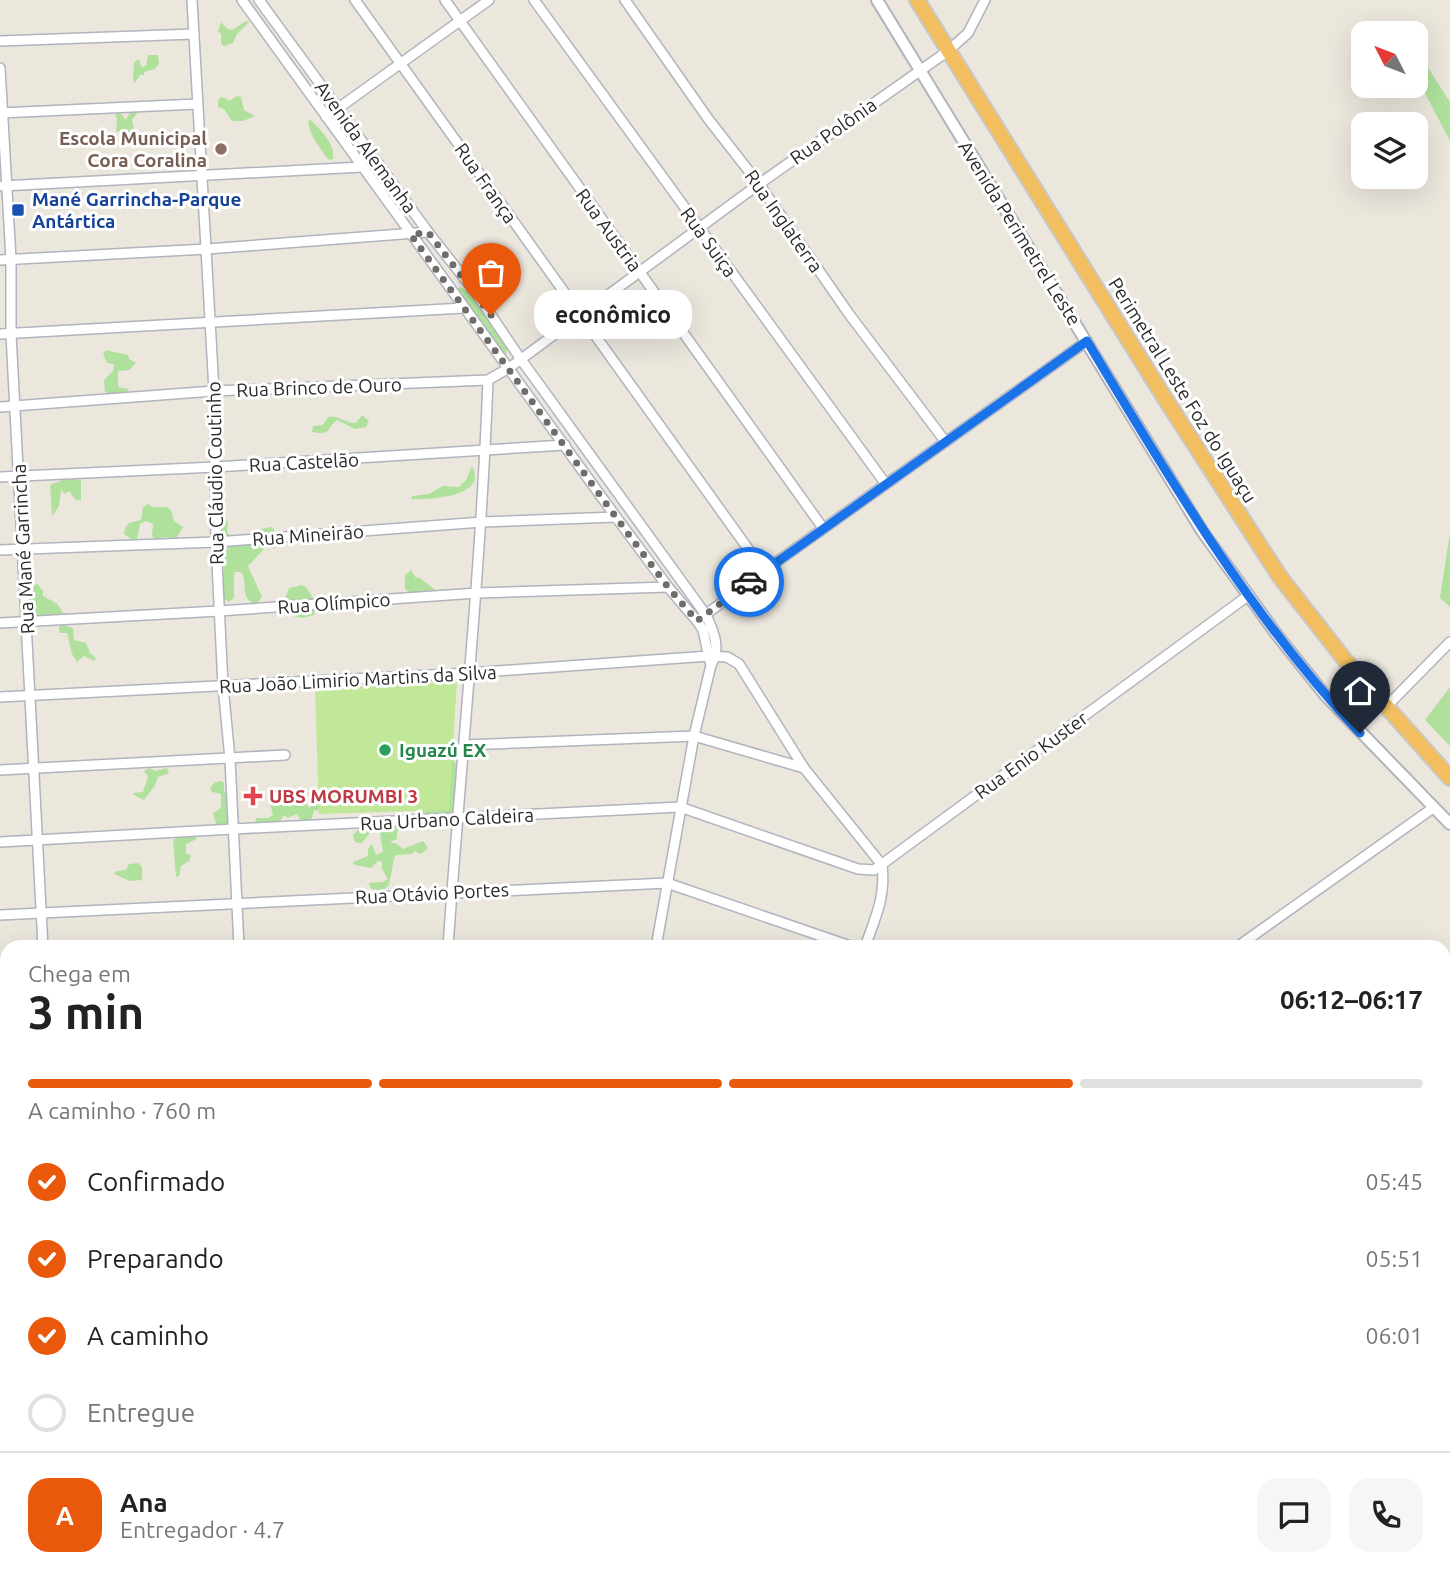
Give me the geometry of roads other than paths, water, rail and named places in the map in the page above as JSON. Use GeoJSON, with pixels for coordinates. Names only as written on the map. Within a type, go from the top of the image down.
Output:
{"type":"FeatureCollection","features":[{"type":"Feature","properties":{"kind":"highway","name":"Perimetral Leste Foz do Iguaçu"},"geometry":{"type":"LineString","coordinates":[[917,0],[1164,397],[1280,577],[1345,660],[1450,778]]}},
{"type":"Feature","properties":{"kind":"street","name":"Rua Cláudio Coutinho"},"geometry":{"type":"LineString","coordinates":[[191,0],[207,249],[214,391],[219,611],[230,759],[239,940]]}},
{"type":"Feature","properties":{"kind":"street","name":"Avenida Alemanha"},"geometry":{"type":"LineString","coordinates":[[242,0],[616,517],[668,587],[701,618]]}},
{"type":"Feature","properties":{"kind":"street","name":"Avenida Alemanha"},"geometry":{"type":"LineString","coordinates":[[259,0],[428,232],[476,293],[701,618],[712,659]]}},
{"type":"Feature","properties":{"kind":"street","name":"Rua França"},"geometry":{"type":"LineString","coordinates":[[355,0],[764,571]]}},
{"type":"Feature","properties":{"kind":"street","name":"Rua Austria"},"geometry":{"type":"LineString","coordinates":[[445,0],[823,528]]}},
{"type":"Feature","properties":{"kind":"street"},"geometry":{"type":"LineString","coordinates":[[326,117],[489,0]]}},
{"type":"Feature","properties":{"kind":"street","name":"Rua Suiça"},"geometry":{"type":"LineString","coordinates":[[534,0],[885,484]]}},
{"type":"Feature","properties":{"kind":"street","name":"Rua Inglaterra"},"geometry":{"type":"LineString","coordinates":[[625,0],[849,314],[945,441]]}},
{"type":"Feature","properties":{"kind":"street","name":"Avenida Perimetrel Leste"},"geometry":{"type":"LineString","coordinates":[[877,0],[1202,531],[1276,635],[1325,695],[1450,824]]}},
{"type":"Feature","properties":{"kind":"street","name":"Rua Polônia"},"geometry":{"type":"LineString","coordinates":[[509,368],[758,184],[948,51],[968,33],[985,0]]}},
{"type":"Feature","properties":{"kind":"street"},"geometry":{"type":"LineString","coordinates":[[0,41],[194,34]]}},
{"type":"Feature","properties":{"kind":"street","name":"Rua Mané Garrincha"},"geometry":{"type":"LineString","coordinates":[[0,68],[3,186],[11,259],[11,334],[43,940]]}},
{"type":"Feature","properties":{"kind":"street"},"geometry":{"type":"LineString","coordinates":[[1,113],[197,104]]}},
{"type":"Feature","properties":{"kind":"street"},"geometry":{"type":"LineString","coordinates":[[3,186],[362,167]]}},
{"type":"Feature","properties":{"kind":"street"},"geometry":{"type":"LineString","coordinates":[[0,260],[207,249],[428,232]]}},
{"type":"Feature","properties":{"kind":"street"},"geometry":{"type":"LineString","coordinates":[[0,334],[464,308]]}},
{"type":"Feature","properties":{"kind":"street"},"geometry":{"type":"LineString","coordinates":[[701,618],[1087,341]]}},
{"type":"Feature","properties":{"kind":"street","name":"Rua Brinco de Ouro"},"geometry":{"type":"LineString","coordinates":[[0,407],[214,391],[488,380],[509,368]]}},
{"type":"Feature","properties":{"kind":"street"},"geometry":{"type":"LineString","coordinates":[[449,940],[477,593],[488,380]]}},
{"type":"Feature","properties":{"kind":"street","name":"Rua Castelão"},"geometry":{"type":"LineString","coordinates":[[0,477],[215,467],[565,445]]}},
{"type":"Feature","properties":{"kind":"street","name":"Rua Mineirão"},"geometry":{"type":"LineString","coordinates":[[0,550],[216,542],[482,522],[616,517]]}},
{"type":"Feature","properties":{"kind":"street","name":"Rua Olímpico"},"geometry":{"type":"LineString","coordinates":[[0,623],[477,593],[668,587]]}},
{"type":"Feature","properties":{"kind":"street","name":"Rua Enio Kuster"},"geometry":{"type":"LineString","coordinates":[[882,865],[1249,595]]}},
{"type":"Feature","properties":{"kind":"street"},"geometry":{"type":"LineString","coordinates":[[1386,707],[1450,642]]}},
{"type":"Feature","properties":{"kind":"street"},"geometry":{"type":"LineString","coordinates":[[657,940],[680,807],[712,659],[727,657],[739,664],[804,768],[882,865],[883,898],[868,940]]}},
{"type":"Feature","properties":{"kind":"street","name":"Rua João Limirio Martins da Silva"},"geometry":{"type":"LineString","coordinates":[[0,697],[712,659]]}},
{"type":"Feature","properties":{"kind":"street"},"geometry":{"type":"LineString","coordinates":[[464,745],[694,736],[804,768]]}},
{"type":"Feature","properties":{"kind":"street"},"geometry":{"type":"LineString","coordinates":[[0,770],[285,755]]}},
{"type":"Feature","properties":{"kind":"street","name":"Rua Urbano Caldeira"},"geometry":{"type":"LineString","coordinates":[[0,842],[680,807],[859,869],[874,870],[882,865]]}},
{"type":"Feature","properties":{"kind":"street"},"geometry":{"type":"LineString","coordinates":[[1247,940],[1433,808]]}},
{"type":"Feature","properties":{"kind":"street","name":"Rua Otávio Portes"},"geometry":{"type":"LineString","coordinates":[[0,915],[667,883],[833,940]]}},
{"type":"Feature","properties":{"kind":"place","name":"Escola Municipal Cora Coralina"},"geometry":{"type":"Point","coordinates":[221,149]}},
{"type":"Feature","properties":{"kind":"place","name":"Mané Garrincha-Parque Antártica"},"geometry":{"type":"Point","coordinates":[18,210]}},
{"type":"Feature","properties":{"kind":"place","name":"econômico"},"geometry":{"type":"Point","coordinates":[491,315]}},
{"type":"Feature","properties":{"kind":"place","name":"Iguazú EX"},"geometry":{"type":"Point","coordinates":[385,750]}},
{"type":"Feature","properties":{"kind":"place","name":"UBS MORUMBI 3"},"geometry":{"type":"Point","coordinates":[253,796]}}]}
